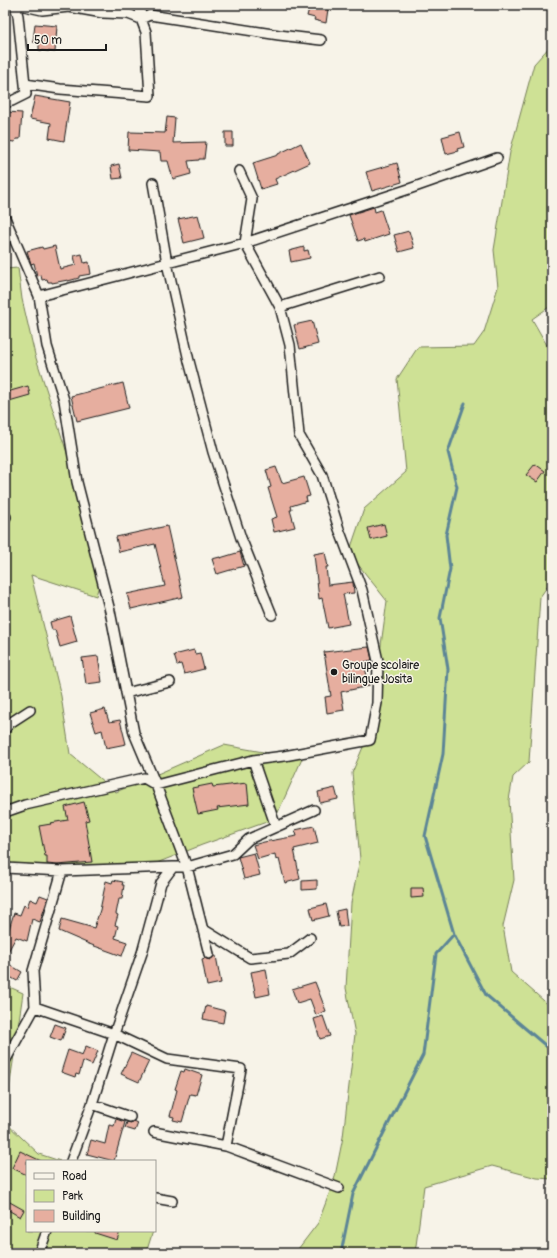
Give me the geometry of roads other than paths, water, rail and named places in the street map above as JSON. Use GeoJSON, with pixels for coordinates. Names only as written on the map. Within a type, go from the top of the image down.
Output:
{"type":"FeatureCollection","features":[{"type":"Feature","properties":{"kind":"street"},"geometry":{"type":"LineString","coordinates":[[5,103],[12,102],[26,94],[18,16],[15,5]]}},
{"type":"Feature","properties":{"kind":"street"},"geometry":{"type":"LineString","coordinates":[[20,5],[42,10],[69,7],[103,13],[128,14],[141,20]]}},
{"type":"Feature","properties":{"kind":"street"},"geometry":{"type":"LineString","coordinates":[[25,84],[60,89],[150,96],[146,32],[141,20],[140,5]]}},
{"type":"Feature","properties":{"kind":"street"},"geometry":{"type":"LineString","coordinates":[[141,20],[150,15],[321,40]]}},
{"type":"Feature","properties":{"kind":"street"},"geometry":{"type":"LineString","coordinates":[[39,296],[245,243],[497,158]]}},
{"type":"Feature","properties":{"kind":"street"},"geometry":{"type":"LineString","coordinates":[[5,812],[25,805],[144,778],[156,785],[253,760],[284,756],[370,740],[377,703],[378,661],[362,590],[339,529],[322,475],[299,435],[290,345],[280,307],[245,243],[252,199],[239,171]]}},
{"type":"Feature","properties":{"kind":"street"},"geometry":{"type":"LineString","coordinates":[[153,183],[167,263],[189,361],[213,452],[241,538],[272,615]]}},
{"type":"Feature","properties":{"kind":"street"},"geometry":{"type":"LineString","coordinates":[[5,218],[39,296],[47,346],[64,400],[77,482],[110,611],[134,734],[156,785],[187,867],[209,954]]}},
{"type":"Feature","properties":{"kind":"street"},"geometry":{"type":"LineString","coordinates":[[280,307],[380,276]]}},
{"type":"Feature","properties":{"kind":"street"},"geometry":{"type":"LineString","coordinates":[[126,693],[170,682]]}},
{"type":"Feature","properties":{"kind":"street"},"geometry":{"type":"LineString","coordinates":[[5,729],[10,723],[30,710]]}},
{"type":"Feature","properties":{"kind":"street"},"geometry":{"type":"LineString","coordinates":[[253,760],[276,827]]}},
{"type":"Feature","properties":{"kind":"street"},"geometry":{"type":"LineString","coordinates":[[5,868],[62,871],[187,867],[233,854],[249,839],[314,810]]}},
{"type":"Feature","properties":{"kind":"street"},"geometry":{"type":"LineString","coordinates":[[71,1160],[92,1104],[142,953],[161,883],[173,867]]}},
{"type":"Feature","properties":{"kind":"street"},"geometry":{"type":"LineString","coordinates":[[5,1061],[35,1006],[33,971],[62,871]]}},
{"type":"Feature","properties":{"kind":"street"},"geometry":{"type":"LineString","coordinates":[[203,929],[250,958],[289,954],[310,938]]}},
{"type":"Feature","properties":{"kind":"street"},"geometry":{"type":"LineString","coordinates":[[35,1006],[114,1034],[167,1059],[241,1069],[226,1146]]}},
{"type":"Feature","properties":{"kind":"street"},"geometry":{"type":"LineString","coordinates":[[92,1104],[130,1117]]}},
{"type":"Feature","properties":{"kind":"street"},"geometry":{"type":"LineString","coordinates":[[154,1132],[226,1146],[339,1188]]}},
{"type":"Feature","properties":{"kind":"street"},"geometry":{"type":"LineString","coordinates":[[156,1198],[172,1201]]}},
{"type":"Feature","properties":{"kind":"street"},"geometry":{"type":"LineString","coordinates":[[39,1253],[47,1232]]}},
{"type":"Feature","properties":{"kind":"waterway"},"geometry":{"type":"LineString","coordinates":[[465,403],[448,452],[457,487],[446,535],[450,569],[440,618],[448,669],[443,754],[425,836],[454,934],[486,995],[552,1051]]}},
{"type":"Feature","properties":{"kind":"waterway"},"geometry":{"type":"LineString","coordinates":[[341,1253],[353,1194],[423,1055],[436,954],[454,934]]}},
{"type":"Feature","properties":{"kind":"place","name":"Groupe scolaire bilingue Josita"},"geometry":{"type":"Point","coordinates":[334,672]}}]}
